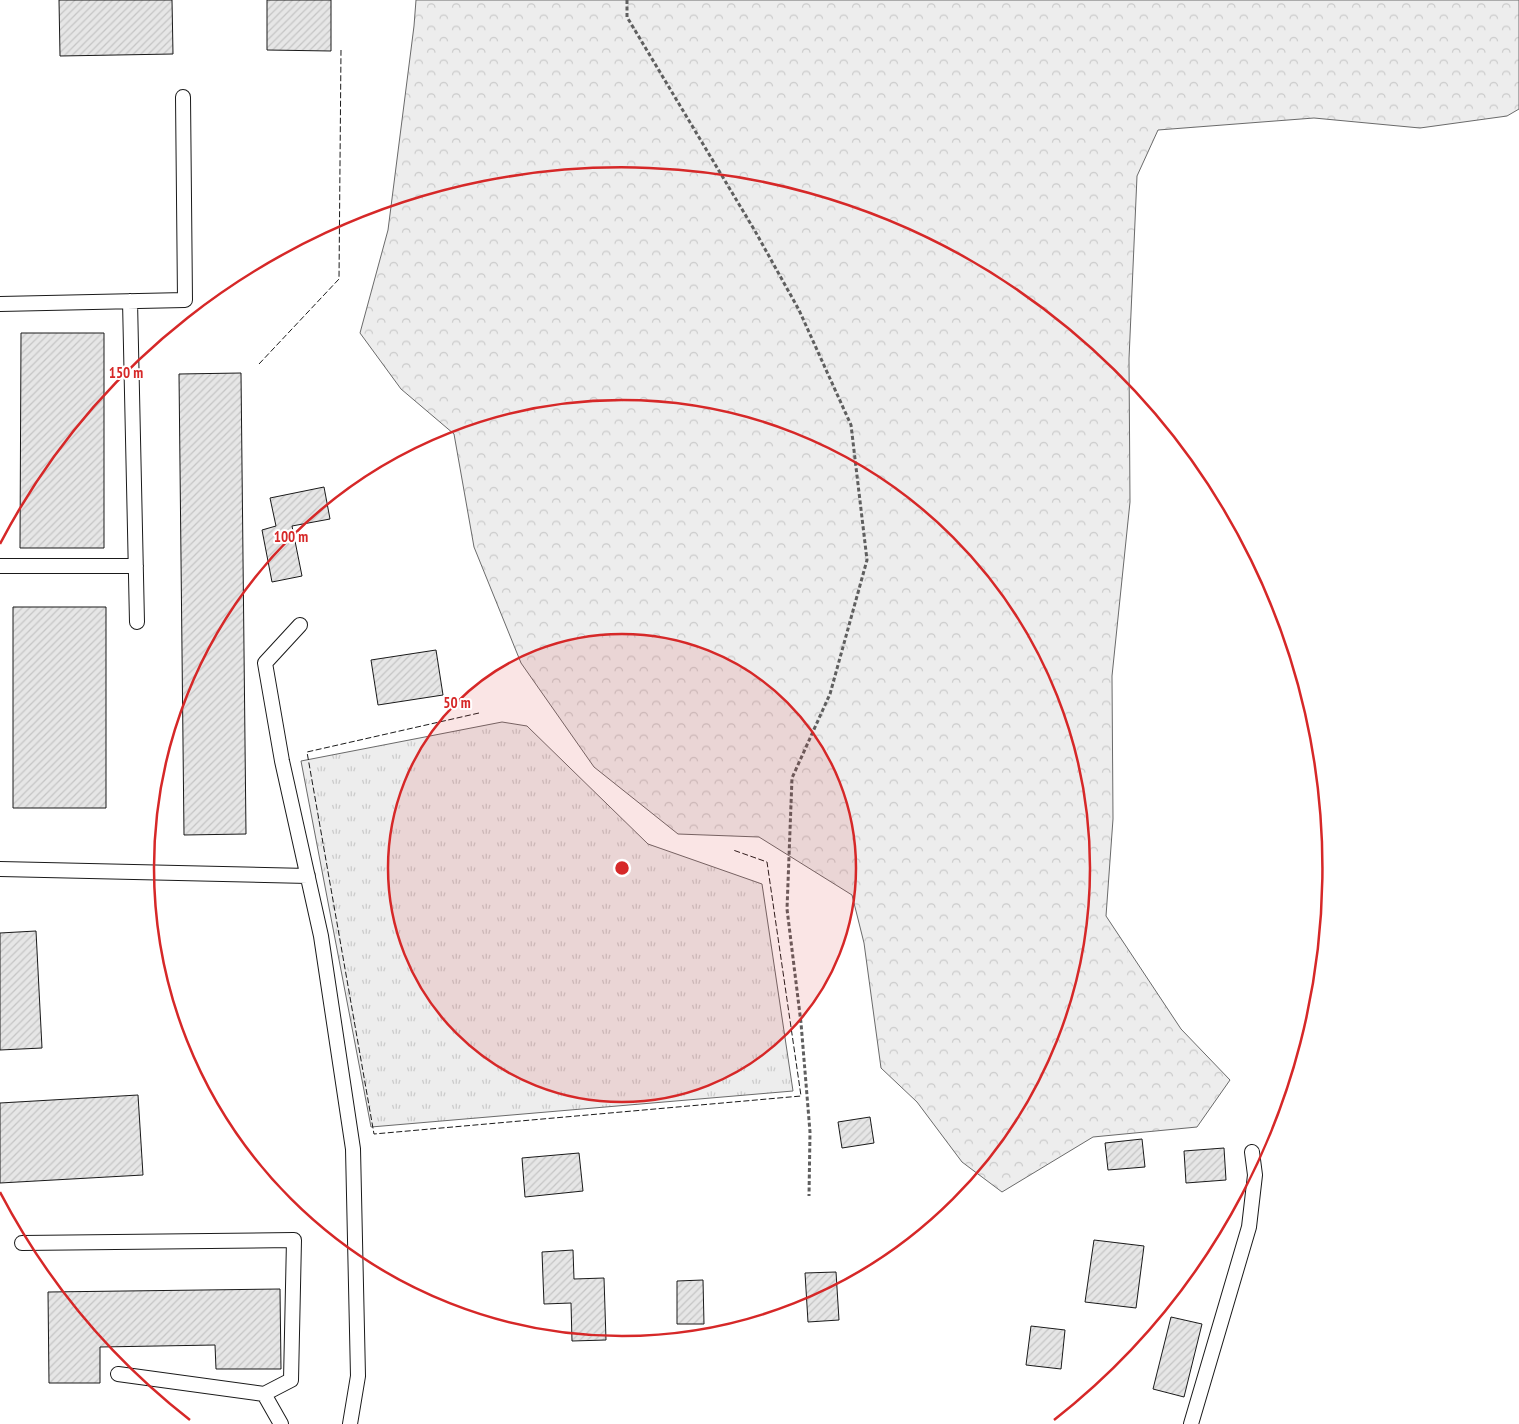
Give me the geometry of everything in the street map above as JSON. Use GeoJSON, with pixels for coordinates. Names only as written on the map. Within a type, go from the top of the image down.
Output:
{"type":"FeatureCollection","features":[{"type":"Feature","properties":{"kind":"lane"},"geometry":{"type":"LineString","coordinates":[[0,304],[186,300],[183,97]]}},
{"type":"Feature","properties":{"kind":"lane"},"geometry":{"type":"LineString","coordinates":[[130,301],[137,622]]}},
{"type":"Feature","properties":{"kind":"lane"},"geometry":{"type":"LineString","coordinates":[[0,566],[136,566]]}},
{"type":"Feature","properties":{"kind":"lane"},"geometry":{"type":"LineString","coordinates":[[300,625],[265,663],[282,761],[321,936],[353,1150],[358,1376],[350,1424]]}},
{"type":"Feature","properties":{"kind":"lane"},"geometry":{"type":"LineString","coordinates":[[0,869],[308,876]]}},
{"type":"Feature","properties":{"kind":"lane"},"geometry":{"type":"LineString","coordinates":[[1192,1424],[1249,1227],[1255,1175],[1252,1152]]}},
{"type":"Feature","properties":{"kind":"lane"},"geometry":{"type":"LineString","coordinates":[[22,1243],[294,1240],[291,1380],[264,1394],[118,1374]]}},
{"type":"Feature","properties":{"kind":"lane"},"geometry":{"type":"LineString","coordinates":[[264,1394],[281,1424]]}},
{"type":"Feature","properties":{"kind":"path"},"geometry":{"type":"LineString","coordinates":[[627,0],[627,18],[755,231],[800,310],[851,425],[867,560],[830,694],[792,778],[787,909],[801,1023],[810,1132],[809,1196]]}},
{"type":"Feature","properties":{"kind":"green space"},"geometry":{"type":"Polygon","coordinates":[[[416,0],[1519,0],[1519,109],[1507,116],[1420,128],[1314,118],[1158,130],[1137,176],[1129,359],[1130,502],[1112,676],[1113,819],[1106,916],[1181,1029],[1230,1080],[1197,1127],[1093,1137],[1002,1192],[962,1162],[917,1102],[881,1068],[864,943],[852,895],[759,837],[678,834],[594,767],[521,663],[474,547],[454,434],[401,389],[360,333],[388,230],[416,0]]]}},
{"type":"Feature","properties":{"kind":"green space"},"geometry":{"type":"Polygon","coordinates":[[[502,722],[527,726],[648,844],[762,884],[793,1091],[371,1127],[301,761],[502,722]]]}},
{"type":"Feature","properties":{"kind":"building"},"geometry":{"type":"Polygon","coordinates":[[[59,0],[172,0],[173,54],[60,56],[59,0]]]}},
{"type":"Feature","properties":{"kind":"building"},"geometry":{"type":"Polygon","coordinates":[[[267,0],[331,0],[331,51],[267,50],[267,0]]]}},
{"type":"Feature","properties":{"kind":"building"},"geometry":{"type":"Polygon","coordinates":[[[21,333],[104,333],[104,548],[20,548],[21,333]]]}},
{"type":"Feature","properties":{"kind":"building"},"geometry":{"type":"Polygon","coordinates":[[[241,373],[246,834],[184,835],[179,374],[241,373]]]}},
{"type":"Feature","properties":{"kind":"building"},"geometry":{"type":"Polygon","coordinates":[[[324,487],[330,519],[292,526],[302,576],[272,582],[262,530],[276,526],[270,498],[324,487]]]}},
{"type":"Feature","properties":{"kind":"building"},"geometry":{"type":"Polygon","coordinates":[[[13,607],[106,607],[106,808],[13,808],[13,607]]]}},
{"type":"Feature","properties":{"kind":"building"},"geometry":{"type":"Polygon","coordinates":[[[436,650],[443,695],[378,705],[371,660],[436,650]]]}},
{"type":"Feature","properties":{"kind":"building"},"geometry":{"type":"Polygon","coordinates":[[[36,931],[42,1048],[0,1050],[0,933],[36,931]]]}},
{"type":"Feature","properties":{"kind":"building"},"geometry":{"type":"Polygon","coordinates":[[[138,1095],[143,1175],[0,1183],[0,1103],[138,1095]]]}},
{"type":"Feature","properties":{"kind":"building"},"geometry":{"type":"Polygon","coordinates":[[[870,1117],[874,1143],[842,1148],[838,1122],[870,1117]]]}},
{"type":"Feature","properties":{"kind":"building"},"geometry":{"type":"Polygon","coordinates":[[[1142,1139],[1145,1167],[1108,1170],[1105,1143],[1142,1139]]]}},
{"type":"Feature","properties":{"kind":"building"},"geometry":{"type":"Polygon","coordinates":[[[1224,1148],[1226,1180],[1186,1183],[1184,1151],[1224,1148]]]}},
{"type":"Feature","properties":{"kind":"building"},"geometry":{"type":"Polygon","coordinates":[[[579,1153],[583,1191],[525,1197],[522,1158],[579,1153]]]}},
{"type":"Feature","properties":{"kind":"building"},"geometry":{"type":"Polygon","coordinates":[[[1094,1240],[1144,1246],[1136,1308],[1085,1302],[1094,1240]]]}},
{"type":"Feature","properties":{"kind":"building"},"geometry":{"type":"Polygon","coordinates":[[[573,1250],[574,1279],[604,1278],[606,1340],[572,1341],[571,1303],[544,1304],[542,1252],[573,1250]]]}},
{"type":"Feature","properties":{"kind":"building"},"geometry":{"type":"Polygon","coordinates":[[[836,1272],[839,1320],[808,1322],[805,1273],[836,1272]]]}},
{"type":"Feature","properties":{"kind":"building"},"geometry":{"type":"Polygon","coordinates":[[[703,1280],[704,1324],[677,1324],[677,1281],[703,1280]]]}},
{"type":"Feature","properties":{"kind":"building"},"geometry":{"type":"Polygon","coordinates":[[[280,1289],[281,1369],[216,1369],[215,1345],[100,1347],[100,1383],[49,1383],[48,1292],[280,1289]]]}},
{"type":"Feature","properties":{"kind":"building"},"geometry":{"type":"Polygon","coordinates":[[[1171,1317],[1202,1324],[1184,1397],[1153,1389],[1171,1317]]]}},
{"type":"Feature","properties":{"kind":"building"},"geometry":{"type":"Polygon","coordinates":[[[1031,1326],[1065,1330],[1061,1369],[1026,1365],[1031,1326]]]}},
{"type":"Feature","properties":{"kind":"fence"},"geometry":{"type":"LineString","coordinates":[[259,364],[339,279],[341,50]]}},
{"type":"Feature","properties":{"kind":"fence"},"geometry":{"type":"LineString","coordinates":[[479,713],[307,752],[374,1134],[801,1096],[767,862],[733,850]]}}]}
